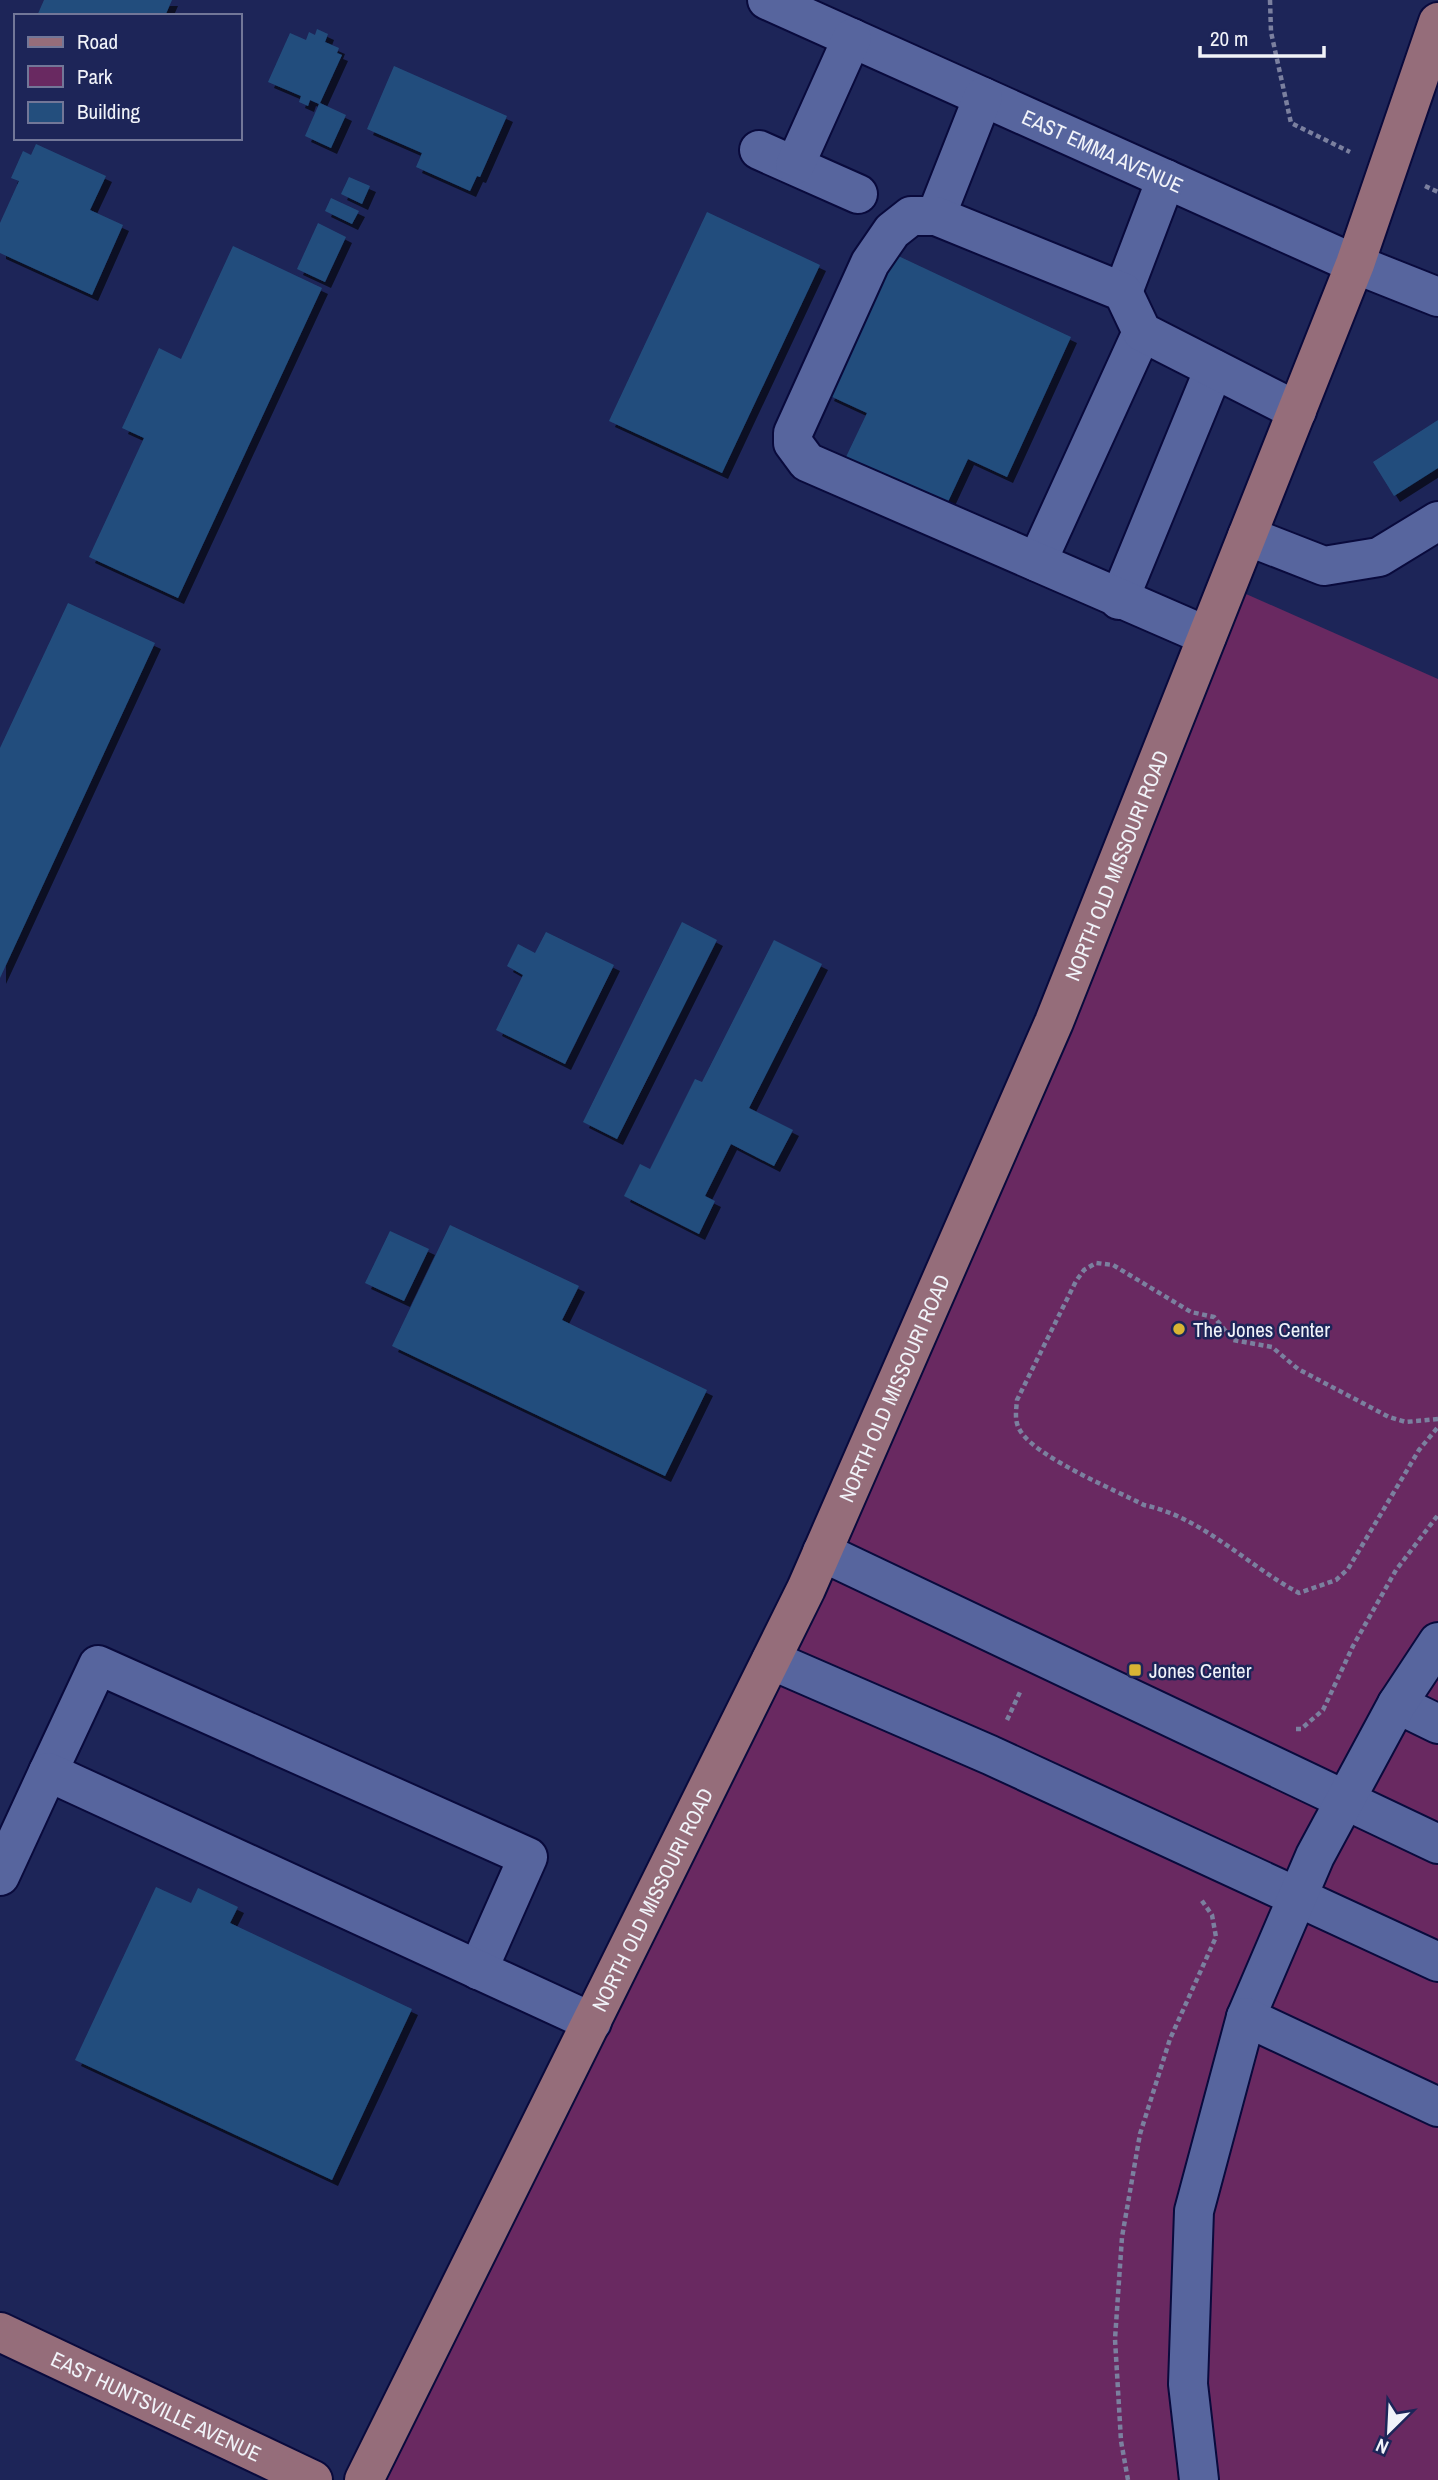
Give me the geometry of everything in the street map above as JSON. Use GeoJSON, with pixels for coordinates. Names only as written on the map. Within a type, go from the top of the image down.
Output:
{"type":"FeatureCollection","features":[{"type":"Feature","properties":{"kind":"main road","name":"NORTH OLD MISSOURI ROAD"},"geometry":{"type":"LineString","coordinates":[[364,2480],[771,1660],[822,1552],[1054,1022],[1355,264],[1438,22]]}},
{"type":"Feature","properties":{"kind":"main road","name":"EAST HUNTSVILLE AVENUE"},"geometry":{"type":"LineString","coordinates":[[0,2332],[313,2480]]}},
{"type":"Feature","properties":{"kind":"street","name":"EAST EMMA AVENUE"},"geometry":{"type":"LineString","coordinates":[[767,0],[1355,264],[1438,297]]}},
{"type":"Feature","properties":{"kind":"street"},"geometry":{"type":"LineString","coordinates":[[795,165],[852,38]]}},
{"type":"Feature","properties":{"kind":"street"},"geometry":{"type":"LineString","coordinates":[[936,216],[983,97]]}},
{"type":"Feature","properties":{"kind":"street"},"geometry":{"type":"LineString","coordinates":[[759,150],[858,194]]}},
{"type":"Feature","properties":{"kind":"street"},"geometry":{"type":"LineString","coordinates":[[1123,292],[1166,179]]}},
{"type":"Feature","properties":{"kind":"street"},"geometry":{"type":"LineString","coordinates":[[1207,636],[807,462],[793,443],[793,433],[870,263],[892,231],[911,216],[936,216],[1123,292],[1142,332],[1297,411]]}},
{"type":"Feature","properties":{"kind":"street"},"geometry":{"type":"LineString","coordinates":[[1037,562],[1142,332]]}},
{"type":"Feature","properties":{"kind":"street"},"geometry":{"type":"LineString","coordinates":[[1119,600],[1214,369]]}},
{"type":"Feature","properties":{"kind":"street"},"geometry":{"type":"LineString","coordinates":[[1247,536],[1324,566],[1379,557],[1438,521]]}},
{"type":"Feature","properties":{"kind":"street"},"geometry":{"type":"LineString","coordinates":[[822,1552],[1438,1844]]}},
{"type":"Feature","properties":{"kind":"street"},"geometry":{"type":"LineString","coordinates":[[1199,2480],[1188,2384],[1194,2211],[1247,2017],[1298,1895],[1345,1801],[1397,1704],[1438,1642]]}},
{"type":"Feature","properties":{"kind":"street"},"geometry":{"type":"LineString","coordinates":[[771,1660],[990,1755],[1438,1962]]}},
{"type":"Feature","properties":{"kind":"street"},"geometry":{"type":"LineString","coordinates":[[0,1876],[98,1665],[528,1857],[478,1970]]}},
{"type":"Feature","properties":{"kind":"street"},"geometry":{"type":"LineString","coordinates":[[1397,1704],[1438,1724]]}},
{"type":"Feature","properties":{"kind":"street"},"geometry":{"type":"LineString","coordinates":[[48,1772],[592,2022]]}},
{"type":"Feature","properties":{"kind":"street"},"geometry":{"type":"LineString","coordinates":[[1247,2017],[1438,2107]]}},
{"type":"Feature","properties":{"kind":"path"},"geometry":{"type":"LineString","coordinates":[[1270,0],[1271,32],[1291,124],[1311,134]]}},
{"type":"Feature","properties":{"kind":"path"},"geometry":{"type":"LineString","coordinates":[[1438,1419],[1406,1422],[1389,1417],[1298,1369],[1272,1347],[1233,1340],[1223,1325],[1207,1312],[1191,1312],[1113,1265],[1096,1263],[1084,1270],[1076,1281],[1017,1400],[1015,1419],[1021,1433],[1038,1449],[1144,1505],[1157,1508],[1200,1529],[1299,1593],[1336,1580],[1348,1569],[1419,1450],[1438,1427]]}},
{"type":"Feature","properties":{"kind":"path"},"geometry":{"type":"LineString","coordinates":[[1290,1730],[1301,1729],[1323,1710],[1353,1646],[1396,1570],[1438,1515]]}},
{"type":"Feature","properties":{"kind":"path"},"geometry":{"type":"LineString","coordinates":[[990,1755],[1037,1656]]}},
{"type":"Feature","properties":{"kind":"path"},"geometry":{"type":"LineString","coordinates":[[1128,2480],[1121,2441],[1115,2339],[1122,2237],[1140,2134],[1170,2039],[1216,1937],[1212,1915],[1201,1898],[1188,1892]]}},
{"type":"Feature","properties":{"kind":"green space","name":"The Jones Center"},"geometry":{"type":"Polygon","coordinates":[[[1228,586],[1438,679],[1438,2480],[364,2480],[771,1660],[1228,586]]]}},
{"type":"Feature","properties":{"kind":"building"},"geometry":{"type":"Polygon","coordinates":[[[44,0],[172,0],[166,14],[38,14],[44,0]]]}},
{"type":"Feature","properties":{"kind":"building"},"geometry":{"type":"Polygon","coordinates":[[[317,29],[328,34],[325,42],[339,48],[337,53],[342,55],[320,103],[346,115],[331,148],[305,136],[319,104],[310,100],[308,106],[299,102],[301,96],[268,82],[290,33],[306,40],[309,32],[315,35],[317,29]]]}},
{"type":"Feature","properties":{"kind":"building"},"geometry":{"type":"Polygon","coordinates":[[[394,66],[507,116],[480,177],[477,176],[470,191],[416,167],[422,153],[367,129],[394,66]]]}},
{"type":"Feature","properties":{"kind":"building"},"geometry":{"type":"Polygon","coordinates":[[[36,144],[106,176],[90,210],[123,225],[92,295],[0,253],[0,223],[19,181],[11,178],[23,151],[31,155],[36,144]]]}},
{"type":"Feature","properties":{"kind":"building"},"geometry":{"type":"Polygon","coordinates":[[[349,177],[370,186],[362,204],[341,194],[349,177]]]}},
{"type":"Feature","properties":{"kind":"building"},"geometry":{"type":"Polygon","coordinates":[[[331,198],[359,211],[352,224],[325,211],[331,198]]]}},
{"type":"Feature","properties":{"kind":"building"},"geometry":{"type":"Polygon","coordinates":[[[707,212],[820,265],[722,473],[609,421],[707,212]]]}},
{"type":"Feature","properties":{"kind":"building"},"geometry":{"type":"Polygon","coordinates":[[[318,223],[346,237],[325,282],[297,269],[318,223]]]}},
{"type":"Feature","properties":{"kind":"building"},"geometry":{"type":"Polygon","coordinates":[[[233,246],[322,288],[178,598],[89,557],[144,438],[122,428],[159,348],[181,359],[233,246]]]}},
{"type":"Feature","properties":{"kind":"building"},"geometry":{"type":"Polygon","coordinates":[[[894,254],[1071,337],[1007,477],[968,459],[947,504],[846,457],[867,413],[828,395],[894,254]]]}},
{"type":"Feature","properties":{"kind":"building"},"geometry":{"type":"Polygon","coordinates":[[[1438,420],[1438,468],[1394,496],[1373,462],[1438,420]]]}},
{"type":"Feature","properties":{"kind":"building"},"geometry":{"type":"Polygon","coordinates":[[[68,603],[155,643],[0,978],[0,748],[68,603]]]}},
{"type":"Feature","properties":{"kind":"building"},"geometry":{"type":"Polygon","coordinates":[[[682,922],[717,940],[617,1139],[583,1122],[682,922]]]}},
{"type":"Feature","properties":{"kind":"building"},"geometry":{"type":"Polygon","coordinates":[[[546,932],[614,965],[565,1064],[496,1030],[523,975],[507,966],[518,944],[535,953],[546,932]]]}},
{"type":"Feature","properties":{"kind":"building"},"geometry":{"type":"Polygon","coordinates":[[[774,940],[822,964],[749,1108],[793,1130],[774,1166],[731,1144],[705,1196],[715,1201],[699,1234],[624,1196],[640,1164],[650,1169],[695,1079],[702,1082],[774,940]]]}},
{"type":"Feature","properties":{"kind":"building"},"geometry":{"type":"Polygon","coordinates":[[[450,1225],[579,1286],[562,1320],[707,1390],[665,1476],[392,1346],[450,1225]]]}},
{"type":"Feature","properties":{"kind":"building"},"geometry":{"type":"Polygon","coordinates":[[[390,1231],[429,1249],[404,1301],[365,1283],[390,1231]]]}},
{"type":"Feature","properties":{"kind":"building"},"geometry":{"type":"Polygon","coordinates":[[[156,1887],[191,1903],[198,1888],[238,1907],[230,1923],[412,2009],[332,2180],[75,2060],[156,1887]]]}},
{"type":"Feature","properties":{"kind":"place","name":"The Jones Center"},"geometry":{"type":"Point","coordinates":[1179,1329]}},
{"type":"Feature","properties":{"kind":"place","name":"Jones Center"},"geometry":{"type":"Point","coordinates":[1135,1670]}}]}
